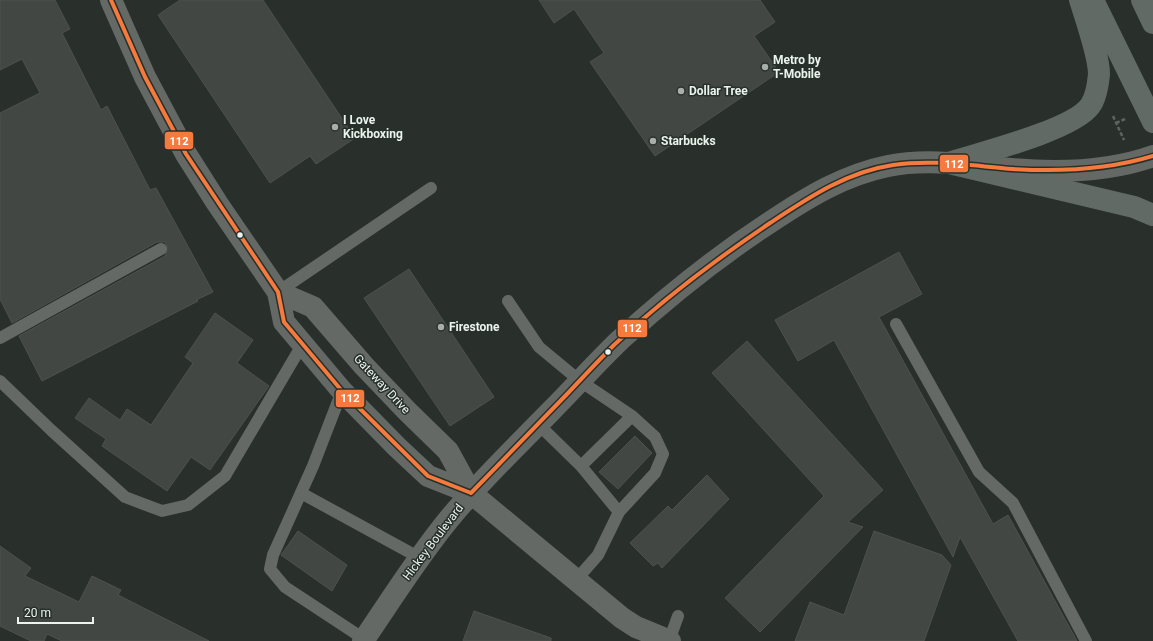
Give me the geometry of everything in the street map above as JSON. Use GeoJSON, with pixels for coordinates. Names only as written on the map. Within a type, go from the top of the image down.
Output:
{"type":"FeatureCollection","features":[{"type":"Feature","properties":{"kind":"main road"},"geometry":{"type":"LineString","coordinates":[[949,162],[1062,126],[1083,114],[1090,106],[1095,97],[1099,73],[1080,0]]}},
{"type":"Feature","properties":{"kind":"main road"},"geometry":{"type":"LineString","coordinates":[[1093,0],[1153,122]]}},
{"type":"Feature","properties":{"kind":"main road"},"geometry":{"type":"LineString","coordinates":[[1142,0],[1153,23]]}},
{"type":"Feature","properties":{"kind":"main road"},"geometry":{"type":"LineString","coordinates":[[1148,0],[1153,6]]}},
{"type":"Feature","properties":{"kind":"main road"},"geometry":{"type":"LineString","coordinates":[[949,162],[1134,207],[1153,215]]}},
{"type":"Feature","properties":{"kind":"street","name":"Gateway Drive"},"geometry":{"type":"LineString","coordinates":[[111,0],[145,77],[188,158],[217,204],[278,292],[284,322],[342,391],[428,476],[471,493],[576,580],[636,627],[670,641]]}},
{"type":"Feature","properties":{"kind":"street","name":"Hickey Boulevard"},"geometry":{"type":"LineString","coordinates":[[364,640],[420,558],[471,493],[619,341],[676,292],[726,252],[801,202],[835,183],[872,170],[908,163],[949,162],[1013,169],[1067,170],[1114,166],[1153,156]]}},
{"type":"Feature","properties":{"kind":"street","name":"Gateway Drive"},"geometry":{"type":"LineString","coordinates":[[278,292],[313,307],[369,372],[406,411],[448,451],[471,493]]}},
{"type":"Feature","properties":{"kind":"lane"},"geometry":{"type":"LineString","coordinates":[[278,292],[431,188]]}},
{"type":"Feature","properties":{"kind":"lane"},"geometry":{"type":"LineString","coordinates":[[0,338],[161,249]]}},
{"type":"Feature","properties":{"kind":"lane"},"geometry":{"type":"LineString","coordinates":[[508,301],[539,347],[580,381],[632,416],[655,437],[663,454],[660,464],[654,473],[619,512],[598,555],[576,580]]}},
{"type":"Feature","properties":{"kind":"lane"},"geometry":{"type":"LineString","coordinates":[[896,324],[979,472],[1013,503],[1086,641]]}},
{"type":"Feature","properties":{"kind":"lane"},"geometry":{"type":"LineString","coordinates":[[0,381],[125,498],[162,511],[188,505],[225,476],[302,345]]}},
{"type":"Feature","properties":{"kind":"lane"},"geometry":{"type":"LineString","coordinates":[[342,391],[301,493],[273,555],[270,569],[285,587],[364,640]]}},
{"type":"Feature","properties":{"kind":"lane"},"geometry":{"type":"LineString","coordinates":[[582,466],[632,416]]}},
{"type":"Feature","properties":{"kind":"lane"},"geometry":{"type":"LineString","coordinates":[[538,424],[582,466],[619,512]]}},
{"type":"Feature","properties":{"kind":"lane"},"geometry":{"type":"LineString","coordinates":[[301,493],[420,558]]}},
{"type":"Feature","properties":{"kind":"lane"},"geometry":{"type":"LineString","coordinates":[[670,641],[678,616]]}},
{"type":"Feature","properties":{"kind":"building"},"geometry":{"type":"Polygon","coordinates":[[[0,0],[55,0],[70,29],[62,33],[101,110],[107,106],[150,190],[156,188],[213,292],[42,381],[19,336],[165,256],[168,249],[165,242],[157,242],[12,323],[0,299],[0,113],[40,93],[22,59],[0,70],[0,0]]]}},
{"type":"Feature","properties":{"kind":"building"},"geometry":{"type":"Polygon","coordinates":[[[180,0],[263,0],[355,138],[316,164],[310,156],[270,183],[158,15],[180,0]]]}},
{"type":"Feature","properties":{"kind":"building","name":"Dollar Tree"},"geometry":{"type":"Polygon","coordinates":[[[539,0],[760,0],[775,22],[754,36],[779,72],[655,156],[590,62],[604,53],[574,9],[554,23],[539,0]]]}},
{"type":"Feature","properties":{"kind":"building"},"geometry":{"type":"Polygon","coordinates":[[[899,252],[922,294],[879,317],[993,524],[1008,515],[1077,641],[1018,641],[960,537],[953,557],[834,340],[798,361],[775,320],[899,252]]]}},
{"type":"Feature","properties":{"kind":"building"},"geometry":{"type":"Polygon","coordinates":[[[409,269],[494,397],[450,426],[364,298],[409,269]]]}},
{"type":"Feature","properties":{"kind":"building"},"geometry":{"type":"Polygon","coordinates":[[[215,313],[253,340],[237,363],[269,386],[210,470],[191,457],[167,491],[102,446],[106,439],[75,418],[89,398],[120,420],[127,409],[151,425],[193,363],[185,357],[215,313]]]}},
{"type":"Feature","properties":{"kind":"building"},"geometry":{"type":"Polygon","coordinates":[[[747,341],[883,490],[848,522],[863,527],[760,632],[725,598],[824,496],[712,373],[747,341]]]}},
{"type":"Feature","properties":{"kind":"building"},"geometry":{"type":"Polygon","coordinates":[[[635,436],[652,453],[618,489],[599,472],[635,436]]]}},
{"type":"Feature","properties":{"kind":"building"},"geometry":{"type":"Polygon","coordinates":[[[707,475],[729,499],[662,568],[658,563],[653,566],[630,543],[668,506],[672,510],[707,475]]]}},
{"type":"Feature","properties":{"kind":"building"},"geometry":{"type":"Polygon","coordinates":[[[298,531],[347,565],[332,591],[281,555],[298,531]]]}},
{"type":"Feature","properties":{"kind":"building"},"geometry":{"type":"Polygon","coordinates":[[[874,531],[942,555],[951,565],[924,641],[795,641],[810,602],[844,615],[874,531]]]}},
{"type":"Feature","properties":{"kind":"building"},"geometry":{"type":"Polygon","coordinates":[[[0,546],[31,568],[25,576],[79,602],[92,576],[121,590],[118,595],[209,641],[62,641],[47,634],[44,641],[31,641],[0,626],[0,546]]]}},
{"type":"Feature","properties":{"kind":"building"},"geometry":{"type":"Polygon","coordinates":[[[474,611],[551,638],[551,641],[463,641],[474,611]]]}},
{"type":"Feature","properties":{"kind":"transit line","name":"112"},"geometry":{"type":"LineString","coordinates":[[111,0],[145,77],[186,154],[278,292],[284,322],[342,391],[428,476],[471,493]]}},
{"type":"Feature","properties":{"kind":"transit line","name":"112"},"geometry":{"type":"LineString","coordinates":[[471,493],[632,328],[689,281],[749,237],[828,187],[876,168],[908,163],[938,163],[1013,169],[1066,170],[1101,167],[1136,161],[1153,156]]}},
{"type":"Feature","properties":{"kind":"place","name":"Metro by T-Mobile"},"geometry":{"type":"Point","coordinates":[765,67]}},
{"type":"Feature","properties":{"kind":"place","name":"Dollar Tree"},"geometry":{"type":"Point","coordinates":[681,91]}},
{"type":"Feature","properties":{"kind":"place","name":"I Love Kickboxing"},"geometry":{"type":"Point","coordinates":[335,127]}},
{"type":"Feature","properties":{"kind":"place","name":"Starbucks"},"geometry":{"type":"Point","coordinates":[653,141]}},
{"type":"Feature","properties":{"kind":"place","name":"Firestone"},"geometry":{"type":"Point","coordinates":[441,327]}}]}
